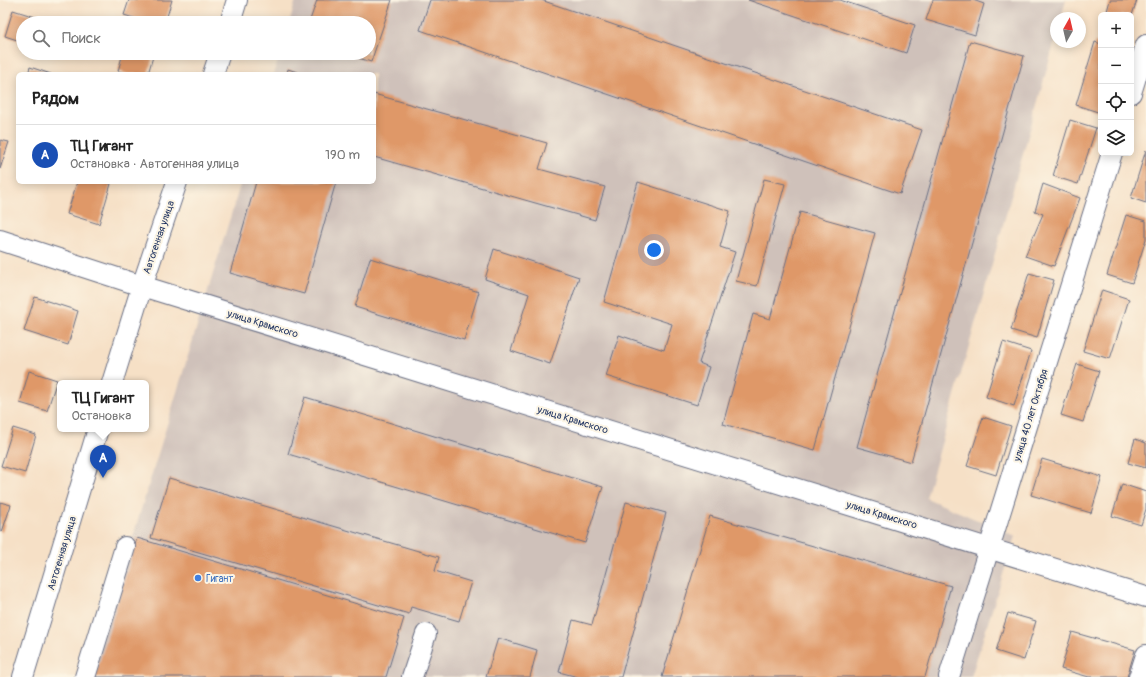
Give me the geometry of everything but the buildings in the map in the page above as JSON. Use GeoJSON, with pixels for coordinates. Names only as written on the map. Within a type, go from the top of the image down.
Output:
{"type":"FeatureCollection","features":[{"type":"Feature","properties":{"kind":"street"},"geometry":{"type":"LineString","coordinates":[[232,16],[238,0]]}},
{"type":"Feature","properties":{"kind":"street"},"geometry":{"type":"LineString","coordinates":[[1134,84],[1146,45]]}},
{"type":"Feature","properties":{"kind":"street"},"geometry":{"type":"LineString","coordinates":[[214,72],[218,60]]}},
{"type":"Feature","properties":{"kind":"street","name":"улица 40 лет Октября"},"geometry":{"type":"LineString","coordinates":[[949,677],[1111,156]]}},
{"type":"Feature","properties":{"kind":"street","name":"Автогенная улица"},"geometry":{"type":"LineString","coordinates":[[113,380],[142,286],[176,184]]}},
{"type":"Feature","properties":{"kind":"street","name":"улица Крамского"},"geometry":{"type":"LineString","coordinates":[[0,240],[142,286],[989,547],[1146,597]]}},
{"type":"Feature","properties":{"kind":"street","name":"Автогенная улица"},"geometry":{"type":"LineString","coordinates":[[23,677],[97,432]]}},
{"type":"Feature","properties":{"kind":"street"},"geometry":{"type":"LineString","coordinates":[[85,677],[125,547]]}},
{"type":"Feature","properties":{"kind":"street"},"geometry":{"type":"LineString","coordinates":[[412,677],[426,634]]}},
{"type":"Feature","properties":{"kind":"street"},"geometry":{"type":"LineString","coordinates":[[1139,677],[1146,655]]}},
{"type":"Feature","properties":{"kind":"shaded area"},"geometry":{"type":"Polygon","coordinates":[[[296,0],[1066,0],[1063,12],[1050,12],[1050,48],[1053,48],[926,498],[1015,536],[971,677],[90,677],[240,184],[376,184],[376,72],[275,72],[278,60],[376,60],[376,16],[291,16],[296,0]]]}},
{"type":"Feature","properties":{"kind":"place","name":"ТЦ Гигант"},"geometry":{"type":"Point","coordinates":[103,478]}},
{"type":"Feature","properties":{"kind":"place","name":"Гигант"},"geometry":{"type":"Point","coordinates":[198,578]}}]}
